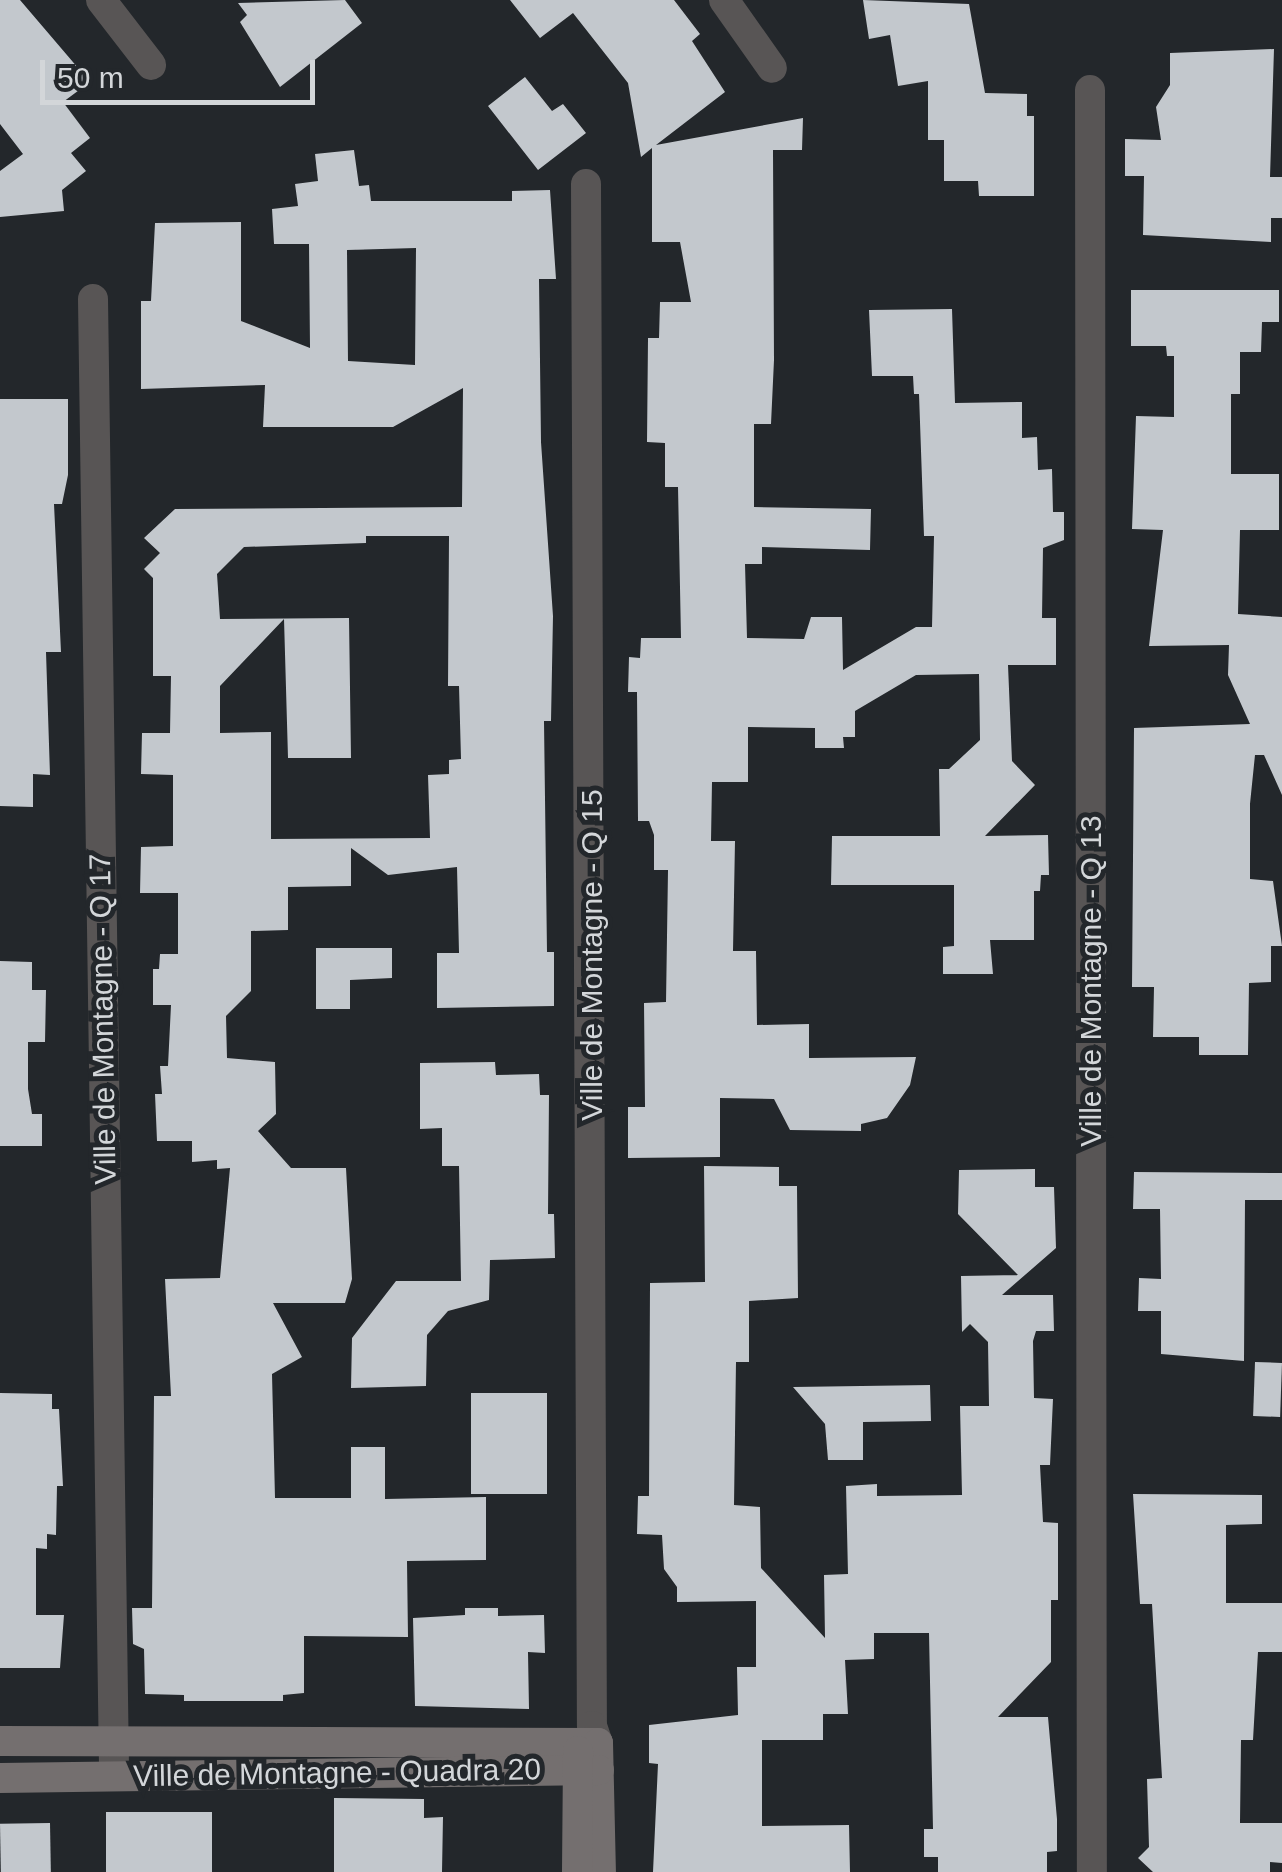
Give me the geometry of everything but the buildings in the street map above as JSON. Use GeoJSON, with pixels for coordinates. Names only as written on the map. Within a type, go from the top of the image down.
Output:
{"type":"FeatureCollection","features":[{"type":"Feature","properties":{"kind":"street"},"geometry":{"type":"LineString","coordinates":[[102,0],[151,65]]}},
{"type":"Feature","properties":{"kind":"street"},"geometry":{"type":"LineString","coordinates":[[724,0],[772,68]]}},
{"type":"Feature","properties":{"kind":"street","name":"Ville de Montagne - Q 13"},"geometry":{"type":"LineString","coordinates":[[1090,90],[1092,1872]]}},
{"type":"Feature","properties":{"kind":"street","name":"Ville de Montagne - Q 15"},"geometry":{"type":"LineString","coordinates":[[586,184],[589,1751]]}},
{"type":"Feature","properties":{"kind":"street","name":"Ville de Montagne - Q 17"},"geometry":{"type":"LineString","coordinates":[[94,299],[114,1776]]}},
{"type":"Feature","properties":{"kind":"street","name":"Ville de Montagne - Quadra 20"},"geometry":{"type":"LineString","coordinates":[[0,1742],[112,1738],[589,1751]]}},
{"type":"Feature","properties":{"kind":"street"},"geometry":{"type":"LineString","coordinates":[[589,1751],[601,1872]]}},
{"type":"Feature","properties":{"kind":"street","name":"Ville de Montagne - Quadra 20"},"geometry":{"type":"LineString","coordinates":[[0,1778],[114,1776],[589,1751]]}},
{"type":"Feature","properties":{"kind":"street","name":"Ville de Montagne - Quadra 20"},"geometry":{"type":"LineString","coordinates":[[577,1872],[589,1751]]}}]}
